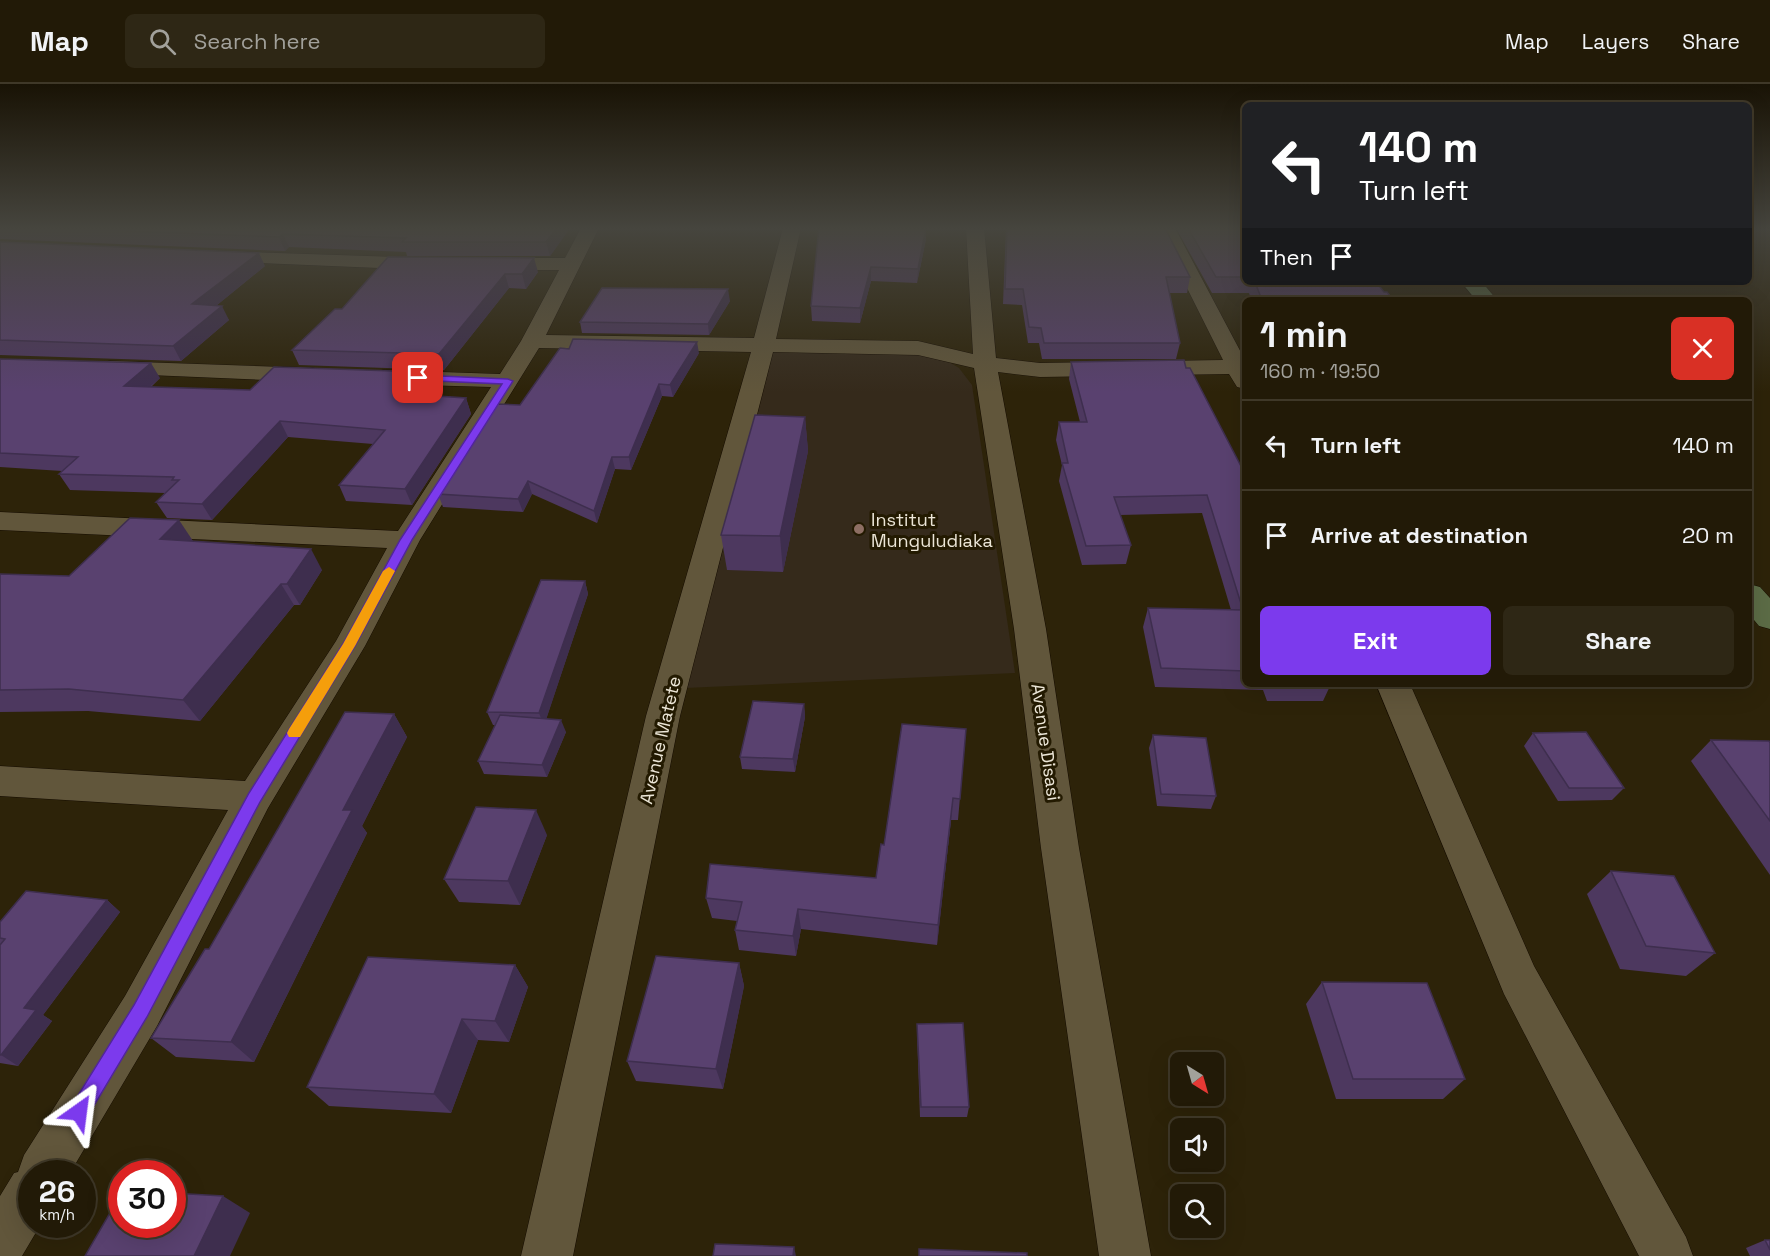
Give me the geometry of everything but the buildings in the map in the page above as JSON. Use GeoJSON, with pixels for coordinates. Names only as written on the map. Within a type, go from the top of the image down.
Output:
{"type":"FeatureCollection","features":[{"type":"Feature","properties":{"kind":"main road"},"geometry":{"type":"LineString","coordinates":[[1474,285],[1484,297]]}},
{"type":"Feature","properties":{"kind":"main road"},"geometry":{"type":"LineString","coordinates":[[1752,597],[1770,618]]}},
{"type":"Feature","properties":{"kind":"street"},"geometry":{"type":"LineString","coordinates":[[50,1160],[141,1011],[255,797],[349,646],[406,540],[532,341],[563,283]]}},
{"type":"Feature","properties":{"kind":"street","name":"Avenue Matete"},"geometry":{"type":"LineString","coordinates":[[547,1256],[663,716],[779,283]]}},
{"type":"Feature","properties":{"kind":"street","name":"Avenue Disasi"},"geometry":{"type":"LineString","coordinates":[[979,283],[985,364],[1030,629],[1060,848],[1125,1256]]}},
{"type":"Feature","properties":{"kind":"street"},"geometry":{"type":"LineString","coordinates":[[532,341],[763,347],[918,348],[985,364],[1040,370],[1241,375],[1194,283]]}},
{"type":"Feature","properties":{"kind":"street"},"geometry":{"type":"LineString","coordinates":[[93,368],[331,375]]}},
{"type":"Feature","properties":{"kind":"street"},"geometry":{"type":"LineString","coordinates":[[367,377],[508,381]]}},
{"type":"Feature","properties":{"kind":"street"},"geometry":{"type":"LineString","coordinates":[[0,520],[406,540]]}},
{"type":"Feature","properties":{"kind":"street"},"geometry":{"type":"LineString","coordinates":[[1395,687],[1519,980],[1667,1256]]}},
{"type":"Feature","properties":{"kind":"street"},"geometry":{"type":"LineString","coordinates":[[0,781],[255,797]]}},
{"type":"Feature","properties":{"kind":"street"},"geometry":{"type":"LineString","coordinates":[[0,1243],[18,1214]]}},
{"type":"Feature","properties":{"kind":"shaded area","name":"Institut Munguludiaka"},"geometry":{"type":"Polygon","coordinates":[[[769,351],[924,351],[939,356],[959,368],[972,385],[1015,673],[685,688],[769,351]]]}},
{"type":"Feature","properties":{"kind":"slow traffic"},"geometry":{"type":"LineString","coordinates":[[295,733],[349,646],[389,571]]}},
{"type":"Feature","properties":{"kind":"place","name":"Institut Munguludiaka"},"geometry":{"type":"Point","coordinates":[859,529]}},
{"type":"Feature","properties":{"kind":"route"},"geometry":{"type":"LineString","coordinates":[[79,1112],[141,1011],[255,797],[349,646],[406,540],[508,381],[418,378]]}}]}
